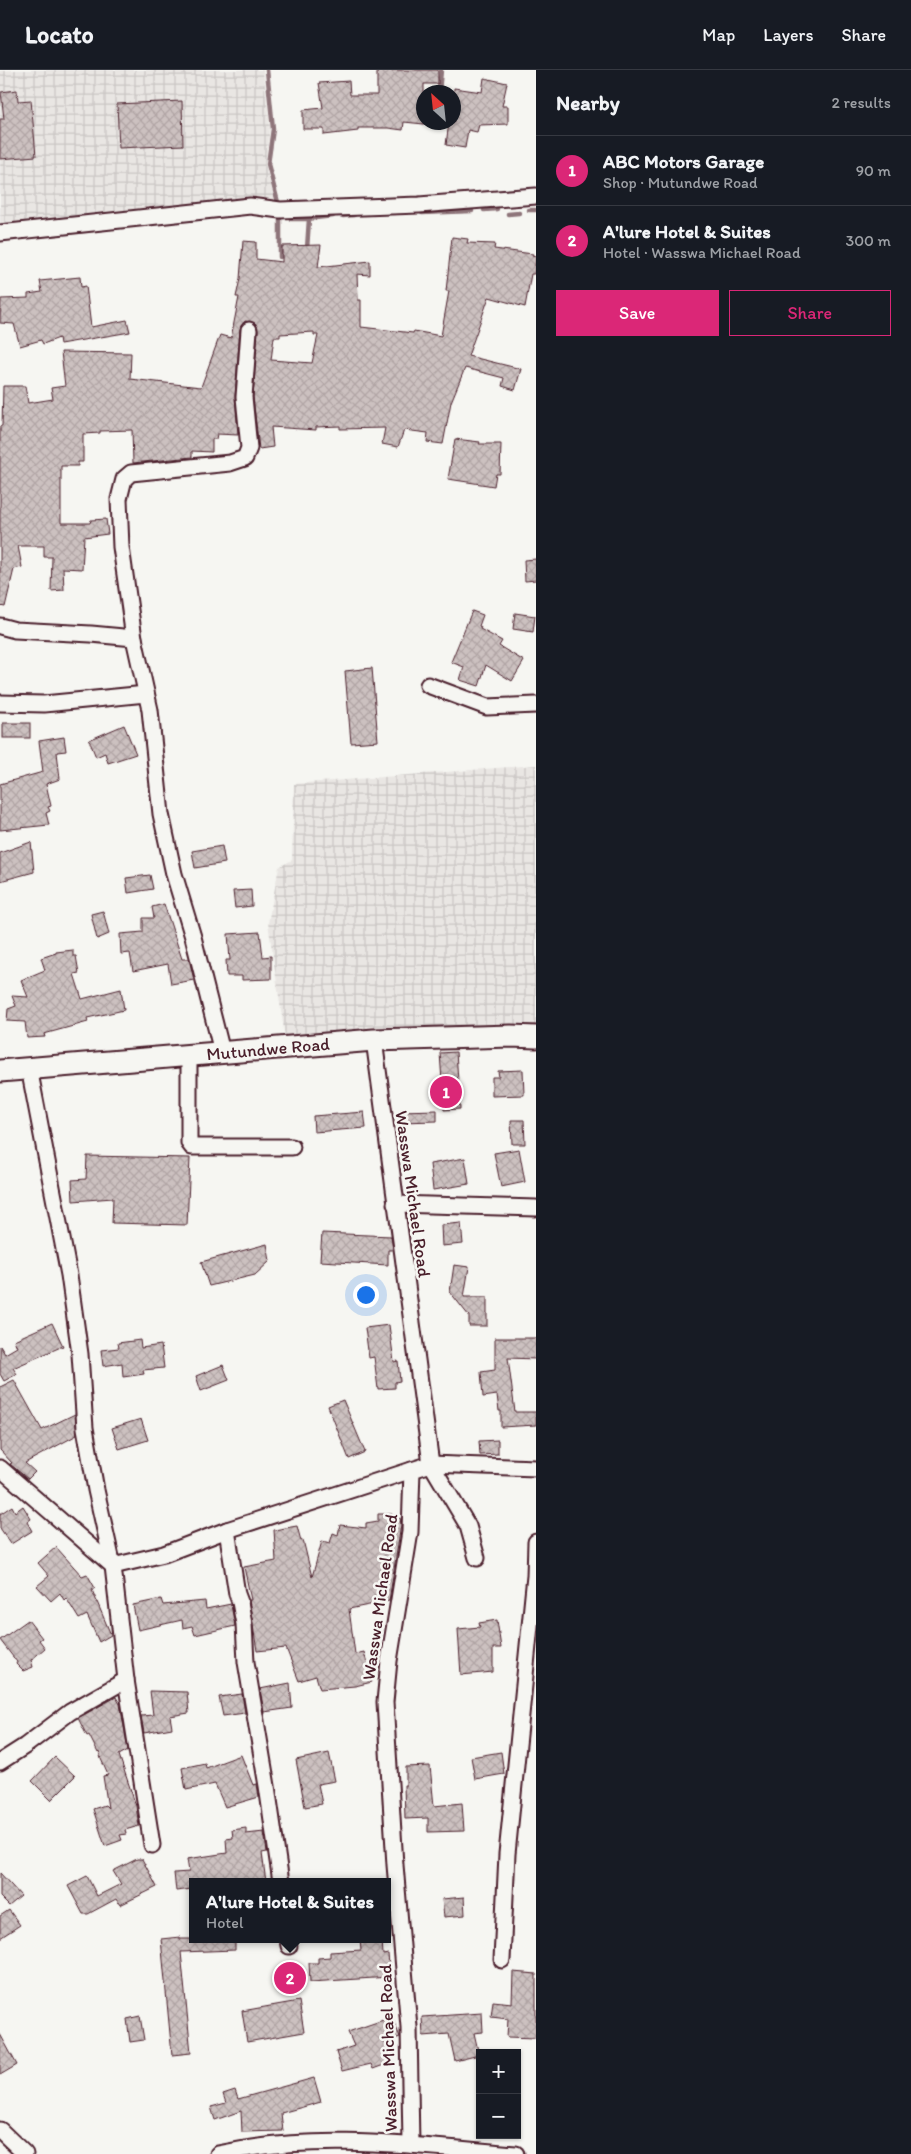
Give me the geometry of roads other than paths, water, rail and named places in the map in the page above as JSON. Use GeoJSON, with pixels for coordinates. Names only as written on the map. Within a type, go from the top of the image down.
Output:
{"type":"FeatureCollection","features":[{"type":"Feature","properties":{"kind":"main road","name":"Mutundwe Road"},"geometry":{"type":"LineString","coordinates":[[0,1070],[374,1040],[536,1037]]}},
{"type":"Feature","properties":{"kind":"street"},"geometry":{"type":"LineString","coordinates":[[0,233],[250,206],[280,210],[420,205],[536,196]]}},
{"type":"Feature","properties":{"kind":"street"},"geometry":{"type":"LineString","coordinates":[[222,1052],[198,956],[174,874],[161,814],[150,710],[134,638],[121,547],[119,498],[124,479],[131,474],[230,463],[245,458],[249,448],[244,397],[249,330]]}},
{"type":"Feature","properties":{"kind":"street"},"geometry":{"type":"LineString","coordinates":[[0,626],[15,630],[134,638]]}},
{"type":"Feature","properties":{"kind":"street"},"geometry":{"type":"LineString","coordinates":[[428,685],[487,707],[536,705]]}},
{"type":"Feature","properties":{"kind":"street"},"geometry":{"type":"LineString","coordinates":[[0,703],[44,704],[146,694]]}},
{"type":"Feature","properties":{"kind":"street","name":"Wasswa Michael Road"},"geometry":{"type":"LineString","coordinates":[[374,1040],[431,1464]]}},
{"type":"Feature","properties":{"kind":"street"},"geometry":{"type":"LineString","coordinates":[[190,1055],[190,1143],[192,1147],[292,1146]]}},
{"type":"Feature","properties":{"kind":"street"},"geometry":{"type":"LineString","coordinates":[[29,1068],[69,1275],[80,1354],[85,1428],[96,1490],[113,1566],[126,1680],[152,1845]]}},
{"type":"Feature","properties":{"kind":"street"},"geometry":{"type":"LineString","coordinates":[[395,1204],[536,1208]]}},
{"type":"Feature","properties":{"kind":"street"},"geometry":{"type":"LineString","coordinates":[[113,1566],[164,1554],[227,1530],[431,1464],[536,1468]]}},
{"type":"Feature","properties":{"kind":"street"},"geometry":{"type":"LineString","coordinates":[[431,1464],[468,1526],[477,1558]]}},
{"type":"Feature","properties":{"kind":"street"},"geometry":{"type":"LineString","coordinates":[[0,1468],[113,1566]]}},
{"type":"Feature","properties":{"kind":"street","name":"Wasswa Michael Road"},"geometry":{"type":"LineString","coordinates":[[411,2145],[409,2027],[395,1865],[385,1702],[390,1653],[410,1532],[412,1470]]}},
{"type":"Feature","properties":{"kind":"street"},"geometry":{"type":"LineString","coordinates":[[227,1530],[237,1594],[244,1624],[246,1662],[267,1786],[279,1878]]}},
{"type":"Feature","properties":{"kind":"street"},"geometry":{"type":"LineString","coordinates":[[502,1960],[507,1854],[535,1576],[536,1542]]}},
{"type":"Feature","properties":{"kind":"street"},"geometry":{"type":"LineString","coordinates":[[0,1762],[25,1746],[70,1712],[126,1680]]}},
{"type":"Feature","properties":{"kind":"street"},"geometry":{"type":"LineString","coordinates":[[0,2130],[25,2154]]}},
{"type":"Feature","properties":{"kind":"street"},"geometry":{"type":"LineString","coordinates":[[218,2154],[269,2146],[325,2143],[411,2145],[516,2154]]}},
{"type":"Feature","properties":{"kind":"waterway"},"geometry":{"type":"LineString","coordinates":[[267,70],[273,129],[268,164],[280,210],[280,257]]}},
{"type":"Feature","properties":{"kind":"waterway"},"geometry":{"type":"LineString","coordinates":[[440,85],[441,70]]}},
{"type":"Feature","properties":{"kind":"waterway"},"geometry":{"type":"LineString","coordinates":[[484,210],[497,209]]}},
{"type":"Feature","properties":{"kind":"waterway"},"geometry":{"type":"LineString","coordinates":[[529,210],[536,210]]}},
{"type":"Feature","properties":{"kind":"waterway"},"geometry":{"type":"LineString","coordinates":[[422,213],[472,211]]}},
{"type":"Feature","properties":{"kind":"waterway"},"geometry":{"type":"LineString","coordinates":[[508,214],[519,213]]}},
{"type":"Feature","properties":{"kind":"waterway"},"geometry":{"type":"LineString","coordinates":[[343,216],[354,215]]}},
{"type":"Feature","properties":{"kind":"waterway"},"geometry":{"type":"LineString","coordinates":[[291,219],[333,216]]}},
{"type":"Feature","properties":{"kind":"waterway"},"geometry":{"type":"LineString","coordinates":[[307,249],[309,219]]}},
{"type":"Feature","properties":{"kind":"place","name":"ABC Motors Garage"},"geometry":{"type":"Point","coordinates":[446,1092]}},
{"type":"Feature","properties":{"kind":"place","name":"A'lure Hotel & Suites"},"geometry":{"type":"Point","coordinates":[290,1978]}}]}
